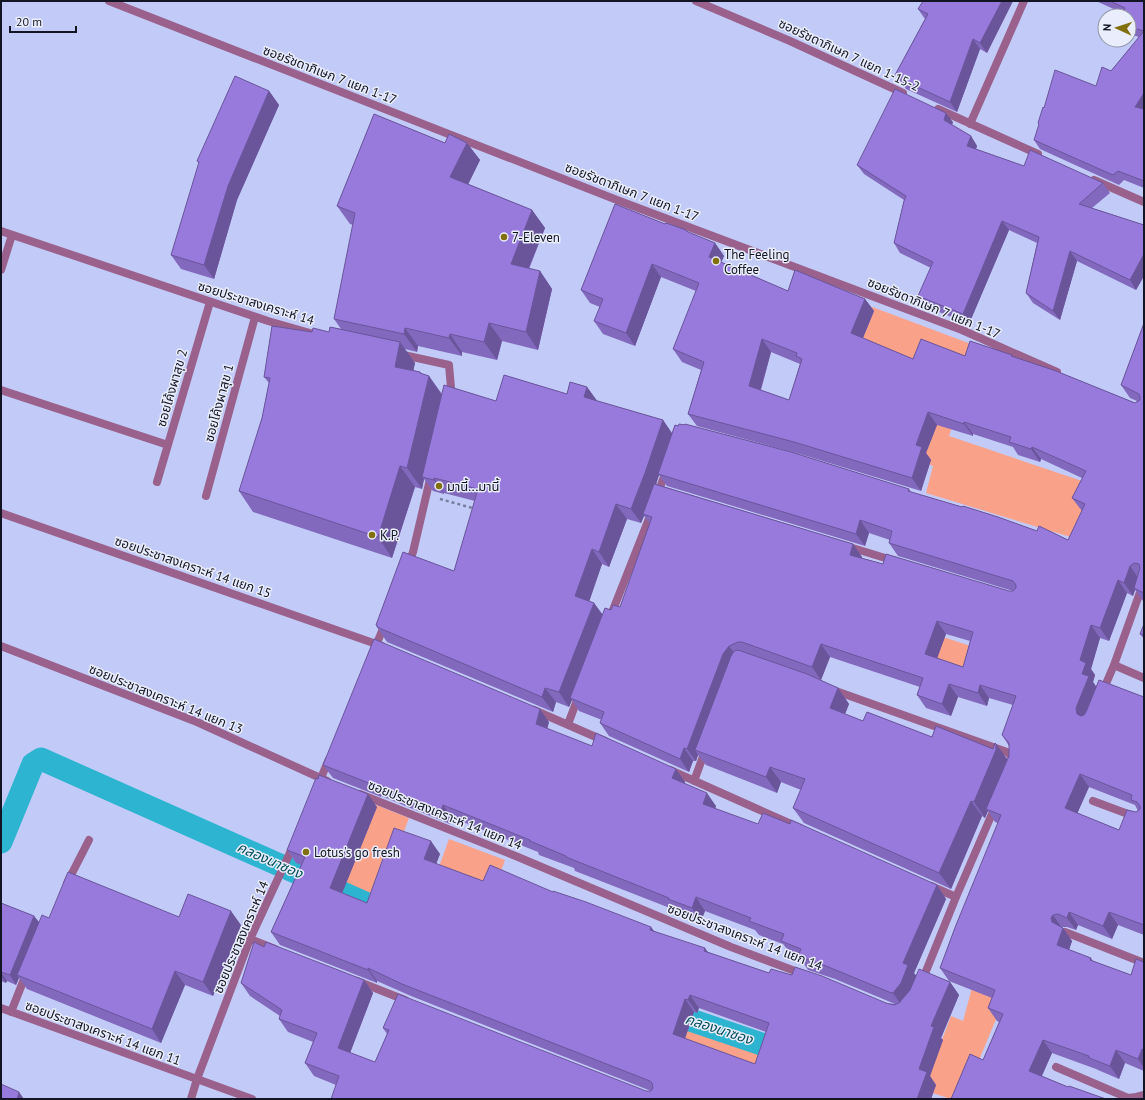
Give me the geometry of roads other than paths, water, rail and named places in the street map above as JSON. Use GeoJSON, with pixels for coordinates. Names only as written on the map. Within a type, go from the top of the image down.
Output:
{"type":"FeatureCollection","features":[{"type":"Feature","properties":{"kind":"street","name":"ซอยรัชดาภิเษก 7 แยก 1-17"},"geometry":{"type":"LineString","coordinates":[[109,1],[617,200],[962,330],[1064,375]]}},
{"type":"Feature","properties":{"kind":"street","name":"ซอยรัชดาภิเษก 7 แยก 1-15-2"},"geometry":{"type":"LineString","coordinates":[[696,1],[790,41],[912,97]]}},
{"type":"Feature","properties":{"kind":"street"},"geometry":{"type":"LineString","coordinates":[[970,124],[1024,1]]}},
{"type":"Feature","properties":{"kind":"street"},"geometry":{"type":"LineString","coordinates":[[934,107],[1042,156]]}},
{"type":"Feature","properties":{"kind":"street"},"geometry":{"type":"LineString","coordinates":[[1086,176],[1144,202]]}},
{"type":"Feature","properties":{"kind":"street","name":"ซอยประชาสงเคราะห์ 14"},"geometry":{"type":"LineString","coordinates":[[1,231],[255,317],[320,335]]}},
{"type":"Feature","properties":{"kind":"street"},"geometry":{"type":"LineString","coordinates":[[1,270],[12,234]]}},
{"type":"Feature","properties":{"kind":"street","name":"ซอยโค้งผาสุข 2"},"geometry":{"type":"LineString","coordinates":[[157,482],[210,302]]}},
{"type":"Feature","properties":{"kind":"street","name":"ซอยโค้งผาสุข 1"},"geometry":{"type":"LineString","coordinates":[[206,496],[255,317]]}},
{"type":"Feature","properties":{"kind":"street"},"geometry":{"type":"LineString","coordinates":[[393,352],[449,365],[451,388],[448,403]]}},
{"type":"Feature","properties":{"kind":"street"},"geometry":{"type":"LineString","coordinates":[[1,390],[168,445]]}},
{"type":"Feature","properties":{"kind":"street"},"geometry":{"type":"LineString","coordinates":[[607,624],[664,491],[669,462]]}},
{"type":"Feature","properties":{"kind":"street"},"geometry":{"type":"LineString","coordinates":[[405,573],[413,552],[433,464]]}},
{"type":"Feature","properties":{"kind":"street","name":"ซอยประชาสงเคราะห์ 14 แยก 15"},"geometry":{"type":"LineString","coordinates":[[1,513],[391,650]]}},
{"type":"Feature","properties":{"kind":"street"},"geometry":{"type":"LineString","coordinates":[[840,544],[900,562]]}},
{"type":"Feature","properties":{"kind":"street"},"geometry":{"type":"LineString","coordinates":[[1099,701],[1114,665],[1144,582]]}},
{"type":"Feature","properties":{"kind":"street"},"geometry":{"type":"LineString","coordinates":[[371,658],[388,616]]}},
{"type":"Feature","properties":{"kind":"street","name":"ซอยประชาสงเคราะห์ 14 แยก 13"},"geometry":{"type":"LineString","coordinates":[[1,646],[197,722],[320,779]]}},
{"type":"Feature","properties":{"kind":"street"},"geometry":{"type":"LineString","coordinates":[[1114,665],[1144,678]]}},
{"type":"Feature","properties":{"kind":"street"},"geometry":{"type":"LineString","coordinates":[[824,687],[1007,752],[1013,758],[1013,767],[1010,774]]}},
{"type":"Feature","properties":{"kind":"street"},"geometry":{"type":"LineString","coordinates":[[568,724],[582,688]]}},
{"type":"Feature","properties":{"kind":"street"},"geometry":{"type":"LineString","coordinates":[[527,707],[610,743]]}},
{"type":"Feature","properties":{"kind":"street"},"geometry":{"type":"LineString","coordinates":[[694,781],[708,745]]}},
{"type":"Feature","properties":{"kind":"street"},"geometry":{"type":"LineString","coordinates":[[315,792],[332,750]]}},
{"type":"Feature","properties":{"kind":"street"},"geometry":{"type":"LineString","coordinates":[[665,768],[808,832]]}},
{"type":"Feature","properties":{"kind":"street"},"geometry":{"type":"LineString","coordinates":[[320,779],[335,784]]}},
{"type":"Feature","properties":{"kind":"street","name":"ซอยประชาสงเคราะห์ 14 แยก 14"},"geometry":{"type":"LineString","coordinates":[[349,790],[518,857],[731,948],[813,977]]}},
{"type":"Feature","properties":{"kind":"street"},"geometry":{"type":"LineString","coordinates":[[920,987],[956,897],[999,800]]}},
{"type":"Feature","properties":{"kind":"street"},"geometry":{"type":"LineString","coordinates":[[1093,800],[1144,820]]}},
{"type":"Feature","properties":{"kind":"street"},"geometry":{"type":"LineString","coordinates":[[62,893],[89,840]]}},
{"type":"Feature","properties":{"kind":"street","name":"ซอยประชาสงเคราะห์ 14"},"geometry":{"type":"LineString","coordinates":[[191,1099],[197,1079],[250,939],[291,854],[296,840]]}},
{"type":"Feature","properties":{"kind":"street"},"geometry":{"type":"LineString","coordinates":[[922,882],[956,897]]}},
{"type":"Feature","properties":{"kind":"street"},"geometry":{"type":"LineString","coordinates":[[1065,932],[1144,963]]}},
{"type":"Feature","properties":{"kind":"street"},"geometry":{"type":"LineString","coordinates":[[250,939],[285,953]]}},
{"type":"Feature","properties":{"kind":"street"},"geometry":{"type":"LineString","coordinates":[[11,1012],[28,970]]}},
{"type":"Feature","properties":{"kind":"street"},"geometry":{"type":"LineString","coordinates":[[349,978],[414,1004]]}},
{"type":"Feature","properties":{"kind":"street","name":"ซอยประชาสงเคราะห์ 14 แยก 11"},"geometry":{"type":"LineString","coordinates":[[1,1008],[252,1099]]}},
{"type":"Feature","properties":{"kind":"street"},"geometry":{"type":"LineString","coordinates":[[1056,1067],[1128,1098],[1144,1095]]}},
{"type":"Feature","properties":{"kind":"waterway","name":"คลองนาซอง"},"geometry":{"type":"LineString","coordinates":[[1,842],[33,764],[41,759],[383,911]]}},
{"type":"Feature","properties":{"kind":"waterway","name":"คลองนาซอง"},"geometry":{"type":"LineString","coordinates":[[661,1010],[791,1054]]}},
{"type":"Feature","properties":{"kind":"place","name":"7-Eleven"},"geometry":{"type":"Point","coordinates":[504,237]}},
{"type":"Feature","properties":{"kind":"place","name":"The Feeling Coffee"},"geometry":{"type":"Point","coordinates":[716,261]}},
{"type":"Feature","properties":{"kind":"place","name":"มานี้...มานี้"},"geometry":{"type":"Point","coordinates":[439,486]}},
{"type":"Feature","properties":{"kind":"place","name":"K.P."},"geometry":{"type":"Point","coordinates":[372,535]}},
{"type":"Feature","properties":{"kind":"place","name":"Lotus's go fresh"},"geometry":{"type":"Point","coordinates":[306,852]}}]}
